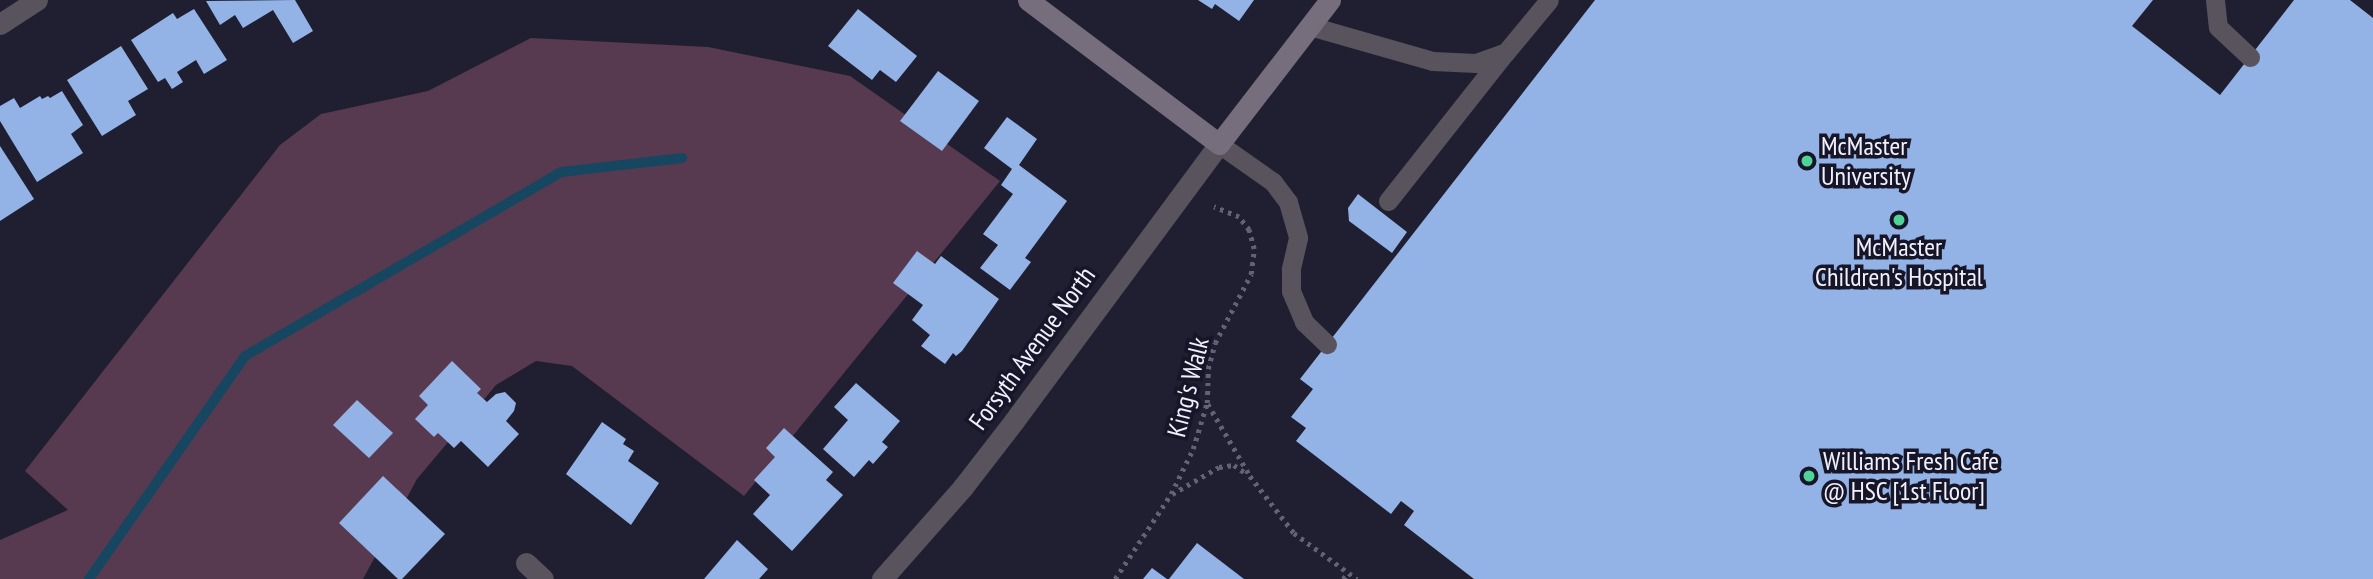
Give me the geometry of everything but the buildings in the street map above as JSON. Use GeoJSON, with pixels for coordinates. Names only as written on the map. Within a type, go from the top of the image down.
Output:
{"type":"FeatureCollection","features":[{"type":"Feature","properties":{"kind":"street"},"geometry":{"type":"LineString","coordinates":[[0,24],[37,0]]}},
{"type":"Feature","properties":{"kind":"street"},"geometry":{"type":"LineString","coordinates":[[1028,0],[1219,144],[1330,0]]}},
{"type":"Feature","properties":{"kind":"street","name":"Forsyth Avenue North"},"geometry":{"type":"LineString","coordinates":[[882,579],[963,487],[1219,144]]}},
{"type":"Feature","properties":{"kind":"street"},"geometry":{"type":"LineString","coordinates":[[526,564],[542,579]]}},
{"type":"Feature","properties":{"kind":"lane"},"geometry":{"type":"LineString","coordinates":[[1388,201],[1549,0]]}},
{"type":"Feature","properties":{"kind":"lane"},"geometry":{"type":"LineString","coordinates":[[2213,1],[2218,27],[2250,57]]}},
{"type":"Feature","properties":{"kind":"lane"},"geometry":{"type":"LineString","coordinates":[[1310,26],[1433,61],[1476,63],[1506,52]]}},
{"type":"Feature","properties":{"kind":"lane"},"geometry":{"type":"LineString","coordinates":[[1219,144],[1273,183],[1288,202],[1297,238],[1291,269],[1291,292],[1304,322],[1327,344]]}},
{"type":"Feature","properties":{"kind":"path","name":"King's Walk"},"geometry":{"type":"LineString","coordinates":[[1115,579],[1171,494],[1193,449],[1207,403],[1208,369],[1215,343],[1247,283],[1254,249],[1249,230],[1239,218],[1218,208]]}},
{"type":"Feature","properties":{"kind":"path"},"geometry":{"type":"LineString","coordinates":[[1207,403],[1250,476],[1294,533],[1357,579]]}},
{"type":"Feature","properties":{"kind":"path"},"geometry":{"type":"LineString","coordinates":[[1171,494],[1219,467],[1234,465],[1250,476]]}},
{"type":"Feature","properties":{"kind":"path"},"geometry":{"type":"LineString","coordinates":[[1343,579],[1348,573]]}},
{"type":"Feature","properties":{"kind":"shaded area"},"geometry":{"type":"Polygon","coordinates":[[[531,38],[708,47],[850,76],[1000,181],[744,496],[572,366],[536,361],[496,385],[417,479],[363,579],[0,579],[0,540],[68,510],[25,471],[280,145],[321,114],[428,91],[531,38]]]}},
{"type":"Feature","properties":{"kind":"waterway"},"geometry":{"type":"LineString","coordinates":[[89,579],[245,356],[561,172],[682,158]]}},
{"type":"Feature","properties":{"kind":"place","name":"McMaster University"},"geometry":{"type":"Point","coordinates":[1807,161]}},
{"type":"Feature","properties":{"kind":"place","name":"McMaster Children's Hospital"},"geometry":{"type":"Point","coordinates":[1899,220]}},
{"type":"Feature","properties":{"kind":"place","name":"Williams Fresh Cafe @ HSC [1st Floor]"},"geometry":{"type":"Point","coordinates":[1809,476]}}]}
